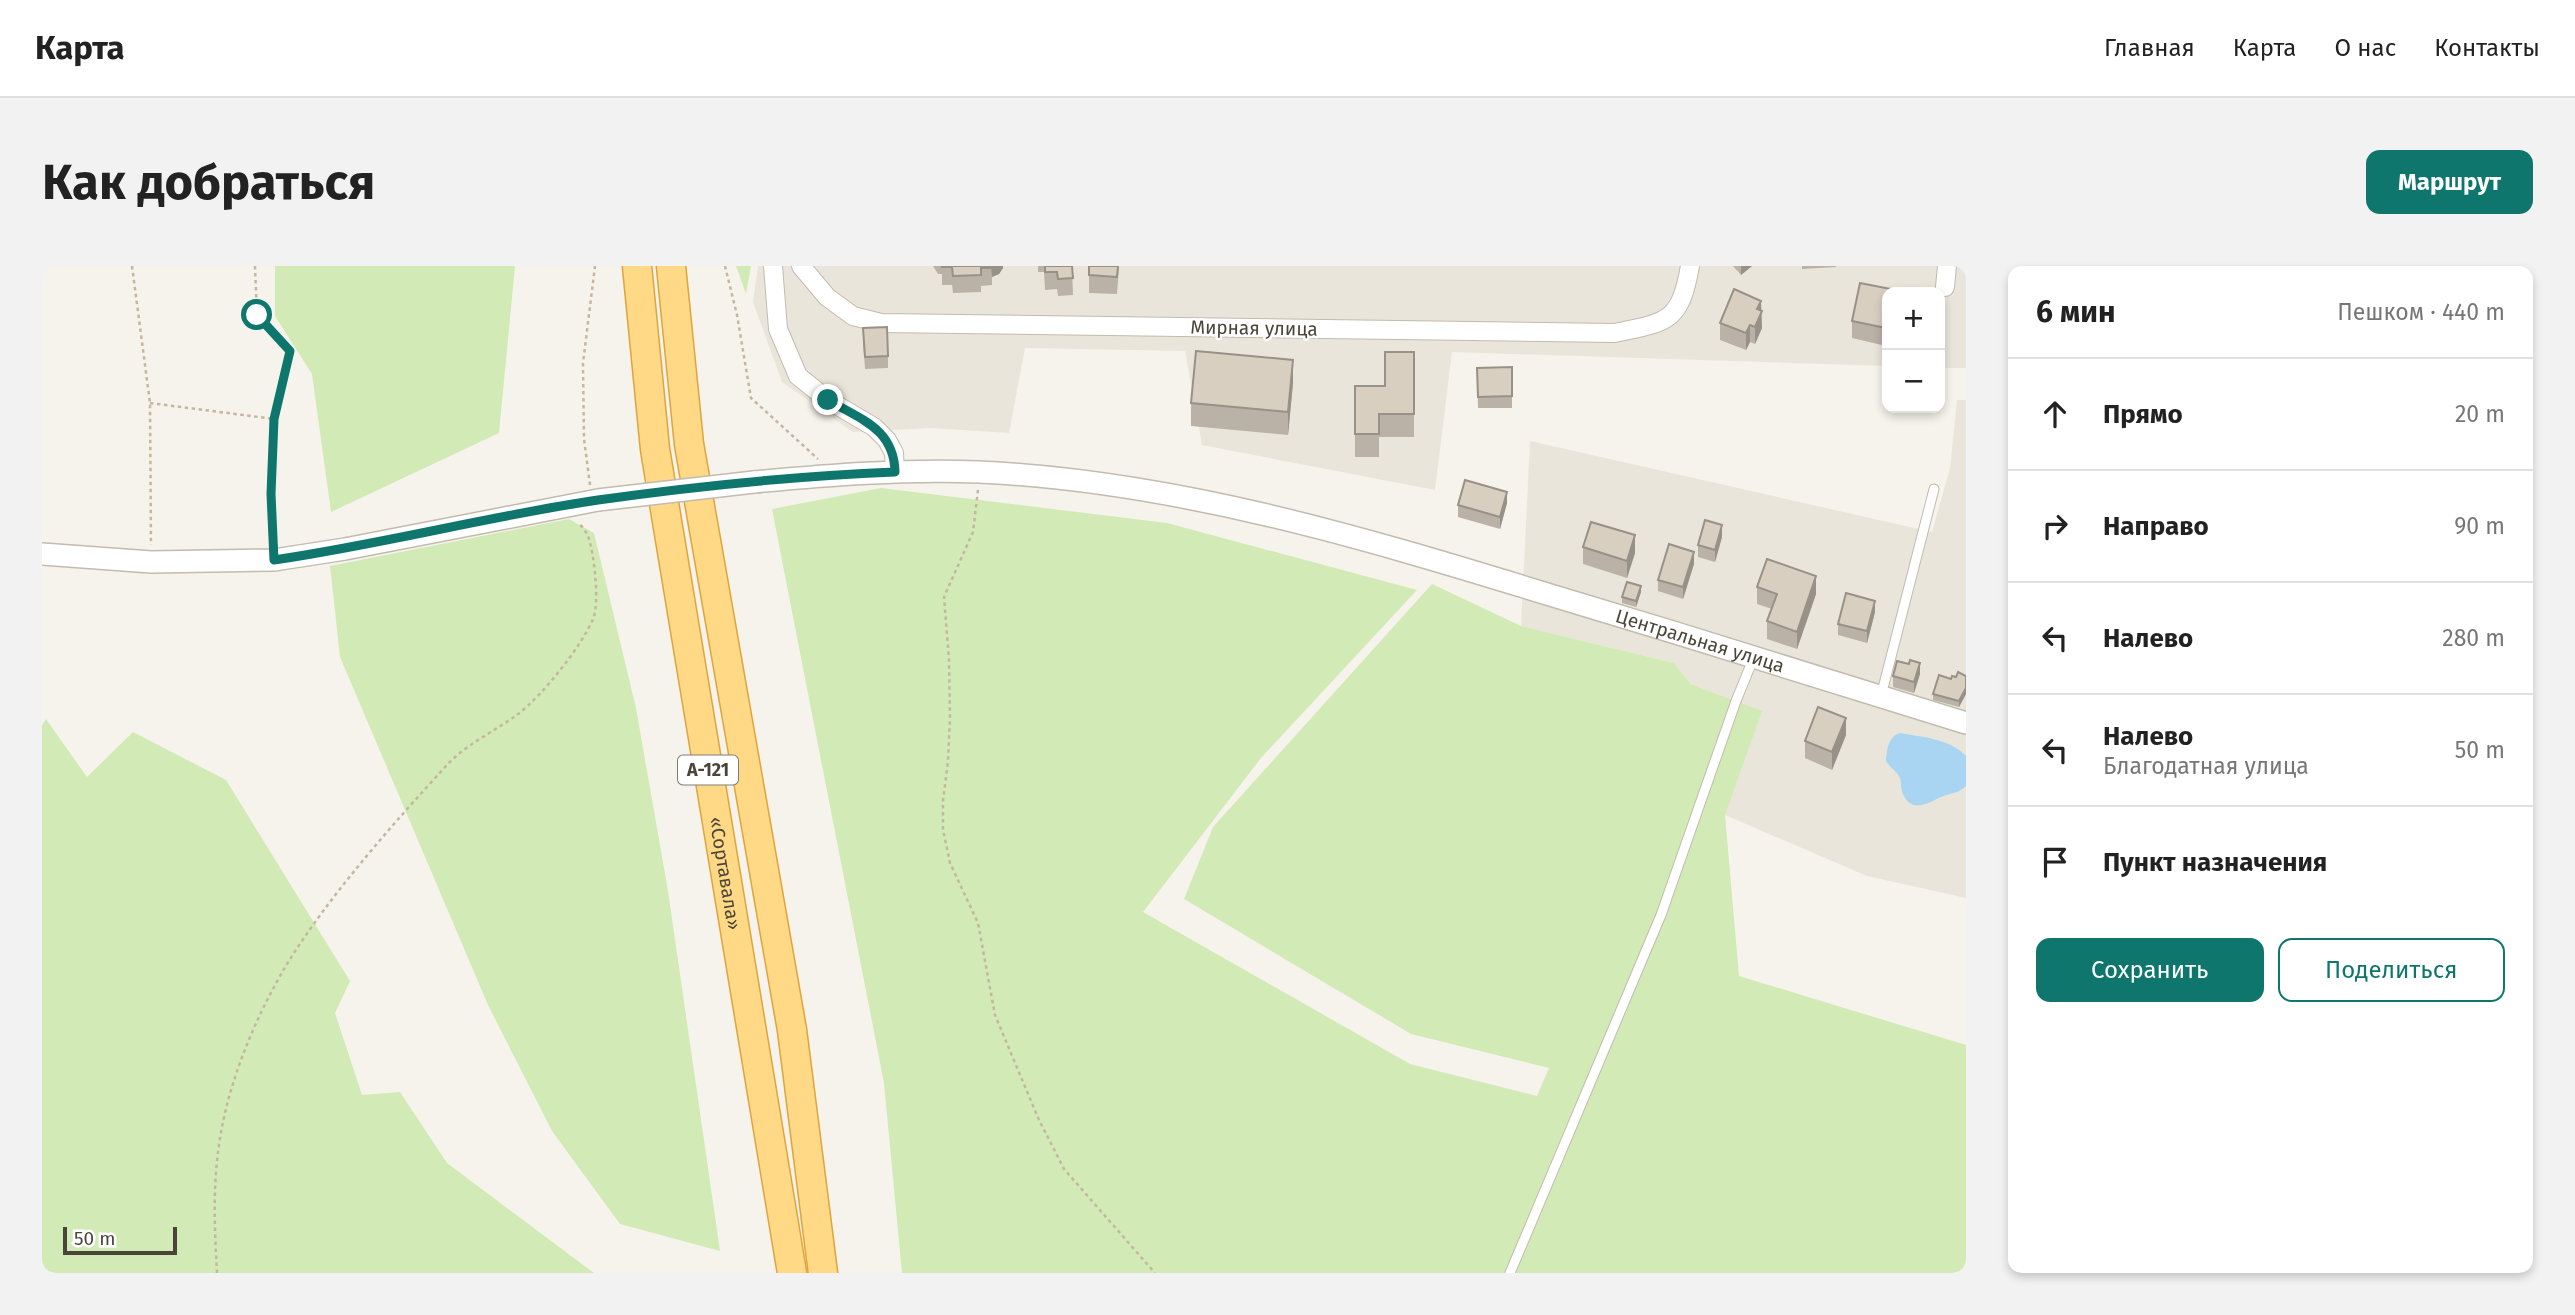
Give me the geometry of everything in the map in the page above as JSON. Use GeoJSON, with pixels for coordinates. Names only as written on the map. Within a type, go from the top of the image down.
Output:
{"type":"FeatureCollection","features":[{"type":"Feature","properties":{"kind":"highway","name":"«Сортавала»"},"geometry":{"type":"LineString","coordinates":[[637,266],[654,449],[792,1273]]}},
{"type":"Feature","properties":{"kind":"highway","name":"«Сортавала»"},"geometry":{"type":"LineString","coordinates":[[671,266],[689,444],[792,1030],[823,1273]]}},
{"type":"Feature","properties":{"kind":"street"},"geometry":{"type":"LineString","coordinates":[[772,266],[778,329],[798,376],[828,400],[874,427],[887,440],[894,453],[895,472]]}},
{"type":"Feature","properties":{"kind":"street","name":"Мирная улица"},"geometry":{"type":"LineString","coordinates":[[801,266],[827,296],[853,316],[881,324],[1602,332],[1658,324],[1677,310],[1690,266]]}},
{"type":"Feature","properties":{"kind":"street"},"geometry":{"type":"LineString","coordinates":[[1945,287],[1947,266]]}},
{"type":"Feature","properties":{"kind":"street","name":"Центральная улица"},"geometry":{"type":"LineString","coordinates":[[42,554],[151,562],[274,560],[345,550],[582,498],[841,474],[979,472],[1081,481],[1181,495],[1313,525],[1433,559],[1966,723]]}},
{"type":"Feature","properties":{"kind":"lane"},"geometry":{"type":"LineString","coordinates":[[1881,696],[1934,489]]}},
{"type":"Feature","properties":{"kind":"lane"},"geometry":{"type":"LineString","coordinates":[[1510,1273],[1661,915],[1731,713],[1754,657]]}},
{"type":"Feature","properties":{"kind":"path"},"geometry":{"type":"LineString","coordinates":[[132,266],[150,403],[151,562]]}},
{"type":"Feature","properties":{"kind":"path"},"geometry":{"type":"LineString","coordinates":[[255,266],[257,315],[290,351],[274,419],[271,494],[274,560]]}},
{"type":"Feature","properties":{"kind":"path"},"geometry":{"type":"LineString","coordinates":[[216,1273],[214,1220],[217,1160],[229,1100],[254,1027],[287,964],[366,859],[438,775],[463,748],[519,713],[547,687],[593,619],[597,602],[582,498],[590,484],[584,439],[583,363],[596,266]]}},
{"type":"Feature","properties":{"kind":"path"},"geometry":{"type":"LineString","coordinates":[[725,266],[737,315],[751,398],[817,458],[841,474]]}},
{"type":"Feature","properties":{"kind":"path"},"geometry":{"type":"LineString","coordinates":[[150,403],[274,419]]}},
{"type":"Feature","properties":{"kind":"path"},"geometry":{"type":"LineString","coordinates":[[979,472],[973,532],[944,597],[950,719],[943,830],[950,863],[978,923],[995,1015],[1039,1120],[1064,1169],[1155,1273]]}},
{"type":"Feature","properties":{"kind":"shaded area"},"geometry":{"type":"Polygon","coordinates":[[[758,266],[1966,266],[1966,368],[1945,368],[1945,287],[1882,287],[1882,366],[1452,352],[1435,490],[1202,445],[1185,351],[1025,348],[1009,433],[931,428],[853,432],[782,382],[753,302],[758,266]]]}},
{"type":"Feature","properties":{"kind":"shaded area"},"geometry":{"type":"Polygon","coordinates":[[[1957,400],[1966,400],[1966,898],[1867,876],[1725,815],[1736,701],[1691,684],[1674,663],[1521,626],[1530,441],[1932,532],[1950,468],[1957,400]]]}},
{"type":"Feature","properties":{"kind":"green space"},"geometry":{"type":"Polygon","coordinates":[[[275,266],[515,266],[499,433],[331,512],[312,374],[275,316],[275,266]]]}},
{"type":"Feature","properties":{"kind":"green space"},"geometry":{"type":"Polygon","coordinates":[[[736,266],[751,266],[746,294],[736,266]]]}},
{"type":"Feature","properties":{"kind":"green space"},"geometry":{"type":"Polygon","coordinates":[[[881,488],[1167,523],[1417,590],[1261,758],[1143,912],[1410,1064],[1537,1096],[1549,1068],[1411,1034],[1184,899],[1213,827],[1432,584],[1521,626],[1674,663],[1691,684],[1762,711],[1725,815],[1739,976],[1966,1045],[1966,1273],[902,1273],[884,1083],[772,509],[881,488]]]}},
{"type":"Feature","properties":{"kind":"green space"},"geometry":{"type":"Polygon","coordinates":[[[569,519],[594,533],[636,708],[668,891],[720,1251],[620,1224],[552,1131],[488,1005],[340,657],[330,566],[569,519]]]}},
{"type":"Feature","properties":{"kind":"green space"},"geometry":{"type":"Polygon","coordinates":[[[46,719],[87,777],[133,732],[226,780],[350,981],[335,1013],[362,1095],[400,1092],[447,1163],[594,1273],[42,1273],[42,725],[46,719]]]}},
{"type":"Feature","properties":{"kind":"water"},"geometry":{"type":"Polygon","coordinates":[[[1900,733],[1936,740],[1960,750],[1966,756],[1966,786],[1926,804],[1911,804],[1902,792],[1899,776],[1886,761],[1891,740],[1900,733]]]}},
{"type":"Feature","properties":{"kind":"building"},"geometry":{"type":"Polygon","coordinates":[[[942,266],[992,268],[981,268],[981,275],[953,276],[952,267],[942,266]]]}},
{"type":"Feature","properties":{"kind":"building"},"geometry":{"type":"Polygon","coordinates":[[[1045,266],[1072,266],[1073,278],[1058,279],[1057,272],[1045,272],[1045,266]]]}},
{"type":"Feature","properties":{"kind":"building"},"geometry":{"type":"Polygon","coordinates":[[[1089,266],[1118,266],[1117,277],[1089,275],[1089,266]]]}},
{"type":"Feature","properties":{"kind":"building"},"geometry":{"type":"Polygon","coordinates":[[[1860,283],[1882,287],[1882,327],[1852,321],[1860,283]]]}},
{"type":"Feature","properties":{"kind":"building"},"geometry":{"type":"Polygon","coordinates":[[[1734,289],[1761,301],[1757,309],[1762,311],[1755,327],[1750,325],[1746,333],[1720,323],[1734,289]]]}},
{"type":"Feature","properties":{"kind":"building"},"geometry":{"type":"Polygon","coordinates":[[[887,327],[888,356],[865,357],[863,328],[887,327]]]}},
{"type":"Feature","properties":{"kind":"building"},"geometry":{"type":"Polygon","coordinates":[[[1196,351],[1293,360],[1288,412],[1191,403],[1196,351]]]}},
{"type":"Feature","properties":{"kind":"building"},"geometry":{"type":"Polygon","coordinates":[[[1385,352],[1414,352],[1414,414],[1379,414],[1379,434],[1355,434],[1355,386],[1385,386],[1385,352]]]}},
{"type":"Feature","properties":{"kind":"building"},"geometry":{"type":"Polygon","coordinates":[[[1512,367],[1512,396],[1478,397],[1477,368],[1512,367]]]}},
{"type":"Feature","properties":{"kind":"building"},"geometry":{"type":"Polygon","coordinates":[[[1465,480],[1507,492],[1500,517],[1458,505],[1465,480]]]}},
{"type":"Feature","properties":{"kind":"building"},"geometry":{"type":"Polygon","coordinates":[[[1705,520],[1722,525],[1715,550],[1698,545],[1705,520]]]}},
{"type":"Feature","properties":{"kind":"building"},"geometry":{"type":"Polygon","coordinates":[[[1591,522],[1635,535],[1627,561],[1583,547],[1591,522]]]}},
{"type":"Feature","properties":{"kind":"building"},"geometry":{"type":"Polygon","coordinates":[[[1669,544],[1694,552],[1683,587],[1658,580],[1669,544]]]}},
{"type":"Feature","properties":{"kind":"building"},"geometry":{"type":"Polygon","coordinates":[[[1767,559],[1816,576],[1797,632],[1767,621],[1777,594],[1757,587],[1767,559]]]}},
{"type":"Feature","properties":{"kind":"building"},"geometry":{"type":"Polygon","coordinates":[[[1627,582],[1641,586],[1636,601],[1622,597],[1627,582]]]}},
{"type":"Feature","properties":{"kind":"building"},"geometry":{"type":"Polygon","coordinates":[[[1846,593],[1875,601],[1867,631],[1838,624],[1846,593]]]}},
{"type":"Feature","properties":{"kind":"building"},"geometry":{"type":"Polygon","coordinates":[[[1910,660],[1920,663],[1914,682],[1893,676],[1897,661],[1909,664],[1910,660]]]}},
{"type":"Feature","properties":{"kind":"building"},"geometry":{"type":"Polygon","coordinates":[[[1958,672],[1966,676],[1966,688],[1959,701],[1933,694],[1939,675],[1951,679],[1952,676],[1956,677],[1958,672]]]}},
{"type":"Feature","properties":{"kind":"building"},"geometry":{"type":"Polygon","coordinates":[[[1818,707],[1846,718],[1832,752],[1805,741],[1818,707]]]}},
{"type":"Feature","properties":{"kind":"route"},"geometry":{"type":"LineString","coordinates":[[257,315],[290,351],[274,419],[271,494],[274,560],[345,550],[598,500],[828,475],[895,472],[894,453],[887,440],[874,427],[828,400]]}}]}
